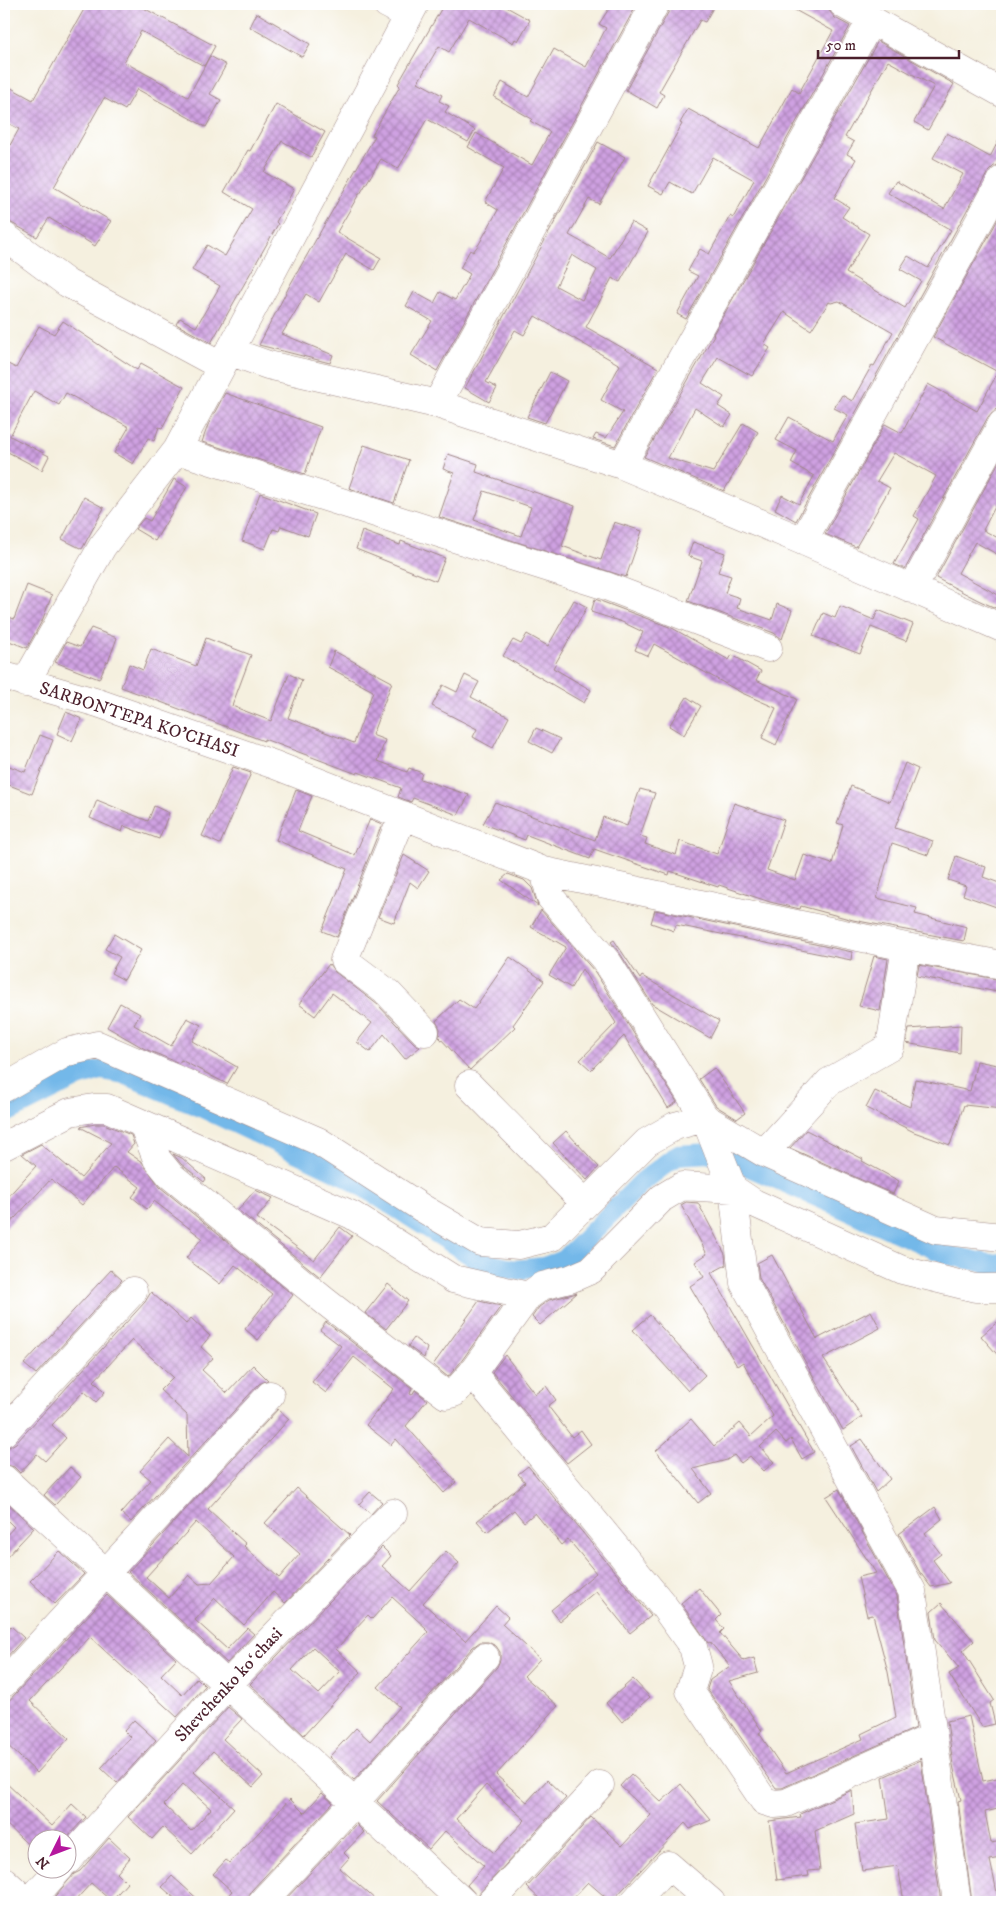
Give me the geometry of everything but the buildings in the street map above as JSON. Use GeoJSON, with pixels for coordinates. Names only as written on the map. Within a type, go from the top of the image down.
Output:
{"type":"FeatureCollection","features":[{"type":"Feature","properties":{"kind":"street"},"geometry":{"type":"LineString","coordinates":[[437,404],[655,4]]}},
{"type":"Feature","properties":{"kind":"street"},"geometry":{"type":"LineString","coordinates":[[843,4],[1002,93]]}},
{"type":"Feature","properties":{"kind":"street"},"geometry":{"type":"LineString","coordinates":[[14,679],[102,547],[177,450],[403,8]]}},
{"type":"Feature","properties":{"kind":"street"},"geometry":{"type":"LineString","coordinates":[[622,465],[871,21]]}},
{"type":"Feature","properties":{"kind":"street"},"geometry":{"type":"LineString","coordinates":[[804,541],[1002,180]]}},
{"type":"Feature","properties":{"kind":"street"},"geometry":{"type":"LineString","coordinates":[[4,236],[67,283],[225,358],[268,365],[437,404],[622,465],[804,541],[1002,628]]}},
{"type":"Feature","properties":{"kind":"street"},"geometry":{"type":"LineString","coordinates":[[912,589],[1002,424]]}},
{"type":"Feature","properties":{"kind":"street"},"geometry":{"type":"LineString","coordinates":[[177,450],[606,586],[768,648]]}},
{"type":"Feature","properties":{"kind":"street","name":"SARBONTEPA KO'CHASI"},"geometry":{"type":"LineString","coordinates":[[14,679],[98,703],[275,765],[544,871],[906,947],[1002,965]]}},
{"type":"Feature","properties":{"kind":"street"},"geometry":{"type":"LineString","coordinates":[[403,815],[344,960],[388,993],[425,1032]]}},
{"type":"Feature","properties":{"kind":"street"},"geometry":{"type":"LineString","coordinates":[[544,871],[552,898],[608,963],[709,1126],[733,1188],[744,1283],[912,1591],[957,1902]]}},
{"type":"Feature","properties":{"kind":"street"},"geometry":{"type":"LineString","coordinates":[[764,1153],[829,1082],[890,1047],[906,947]]}},
{"type":"Feature","properties":{"kind":"street"},"geometry":{"type":"LineString","coordinates":[[4,1088],[67,1052],[98,1045],[318,1141],[422,1208],[480,1242],[519,1245],[552,1237],[647,1142],[675,1126],[709,1126],[764,1153],[936,1230],[1002,1237]]}},
{"type":"Feature","properties":{"kind":"street"},"geometry":{"type":"LineString","coordinates":[[469,1085],[585,1203]]}},
{"type":"Feature","properties":{"kind":"street"},"geometry":{"type":"LineString","coordinates":[[4,1146],[70,1112],[107,1108],[352,1215],[453,1279],[528,1296]]}},
{"type":"Feature","properties":{"kind":"street"},"geometry":{"type":"LineString","coordinates":[[143,1124],[157,1159],[170,1175],[326,1302],[446,1395],[454,1393],[472,1374],[528,1296],[542,1286],[570,1279],[591,1270],[662,1198],[682,1186],[733,1188],[754,1203],[902,1270],[975,1288],[1002,1288]]}},
{"type":"Feature","properties":{"kind":"street"},"geometry":{"type":"LineString","coordinates":[[4,1432],[133,1291]]}},
{"type":"Feature","properties":{"kind":"street"},"geometry":{"type":"LineString","coordinates":[[472,1374],[663,1605],[693,1647],[698,1666],[690,1692],[764,1801],[774,1804],[786,1803],[933,1737]]}},
{"type":"Feature","properties":{"kind":"street"},"geometry":{"type":"LineString","coordinates":[[4,1684],[270,1395]]}},
{"type":"Feature","properties":{"kind":"street"},"geometry":{"type":"LineString","coordinates":[[4,1479],[463,1902]]}},
{"type":"Feature","properties":{"kind":"street","name":"Shevchenko koʻchasi"},"geometry":{"type":"LineString","coordinates":[[78,1849],[227,1686],[393,1512]]}},
{"type":"Feature","properties":{"kind":"street"},"geometry":{"type":"LineString","coordinates":[[262,1902],[485,1657]]}},
{"type":"Feature","properties":{"kind":"street"},"geometry":{"type":"LineString","coordinates":[[491,1902],[600,1785]]}},
{"type":"Feature","properties":{"kind":"street"},"geometry":{"type":"LineString","coordinates":[[634,1902],[668,1865],[711,1902]]}},
{"type":"Feature","properties":{"kind":"street"},"geometry":{"type":"LineString","coordinates":[[4,1881],[28,1902],[51,1878]]}},
{"type":"Feature","properties":{"kind":"waterway"},"geometry":{"type":"LineString","coordinates":[[4,1114],[78,1077],[101,1070],[124,1074],[194,1104],[346,1176],[480,1261],[514,1270],[543,1267],[564,1260],[642,1182],[677,1155],[709,1153],[745,1165],[948,1255],[990,1264],[1002,1263]]}}]}
